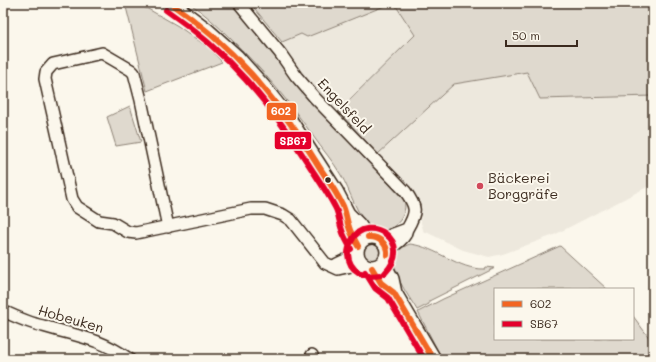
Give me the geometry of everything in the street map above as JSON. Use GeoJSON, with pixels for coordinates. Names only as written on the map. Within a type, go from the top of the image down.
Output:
{"type":"FeatureCollection","features":[{"type":"Feature","properties":{"kind":"main road"},"geometry":{"type":"LineString","coordinates":[[170,3],[208,31],[236,57],[262,86],[298,133],[335,191],[347,214],[358,225],[370,253],[391,279],[394,293],[433,359]]}},
{"type":"Feature","properties":{"kind":"street","name":"Engelsfeld"},"geometry":{"type":"LineString","coordinates":[[168,227],[251,209],[265,209],[283,215],[291,220],[321,259],[325,263],[334,266],[397,243],[405,235],[412,222],[414,206],[405,191],[315,98],[239,3]]}},
{"type":"Feature","properties":{"kind":"street"},"geometry":{"type":"LineString","coordinates":[[102,53],[134,73],[168,227],[132,234],[113,223],[99,221],[74,204],[45,79],[46,72],[53,64],[102,53]]}},
{"type":"Feature","properties":{"kind":"street","name":"Hobeuken"},"geometry":{"type":"LineString","coordinates":[[3,311],[43,326],[102,342],[129,359]]}},
{"type":"Feature","properties":{"kind":"shaded area"},"geometry":{"type":"Polygon","coordinates":[[[125,3],[133,3],[148,9],[178,26],[206,46],[222,62],[147,91],[125,3]]]}},
{"type":"Feature","properties":{"kind":"shaded area"},"geometry":{"type":"Polygon","coordinates":[[[189,3],[235,3],[295,84],[404,200],[405,207],[403,214],[395,225],[390,229],[377,231],[366,223],[361,217],[338,170],[284,97],[253,61],[230,38],[210,19],[189,3]]]}},
{"type":"Feature","properties":{"kind":"shaded area"},"geometry":{"type":"Polygon","coordinates":[[[250,3],[392,3],[307,37],[301,34],[282,42],[250,3]]]}},
{"type":"Feature","properties":{"kind":"shaded area"},"geometry":{"type":"Polygon","coordinates":[[[394,3],[415,35],[338,111],[306,80],[291,59],[282,42],[301,34],[307,37],[394,3]]]}},
{"type":"Feature","properties":{"kind":"shaded area"},"geometry":{"type":"Polygon","coordinates":[[[394,3],[653,3],[653,96],[540,99],[527,72],[454,84],[378,154],[338,111],[415,35],[394,3]]]}},
{"type":"Feature","properties":{"kind":"shaded area"},"geometry":{"type":"Polygon","coordinates":[[[527,72],[540,99],[653,96],[653,184],[554,235],[503,254],[489,257],[463,250],[426,232],[424,233],[421,223],[420,205],[407,186],[378,154],[454,84],[527,72]]]}},
{"type":"Feature","properties":{"kind":"shaded area"},"geometry":{"type":"Polygon","coordinates":[[[130,106],[141,142],[116,146],[107,117],[130,106]]]}},
{"type":"Feature","properties":{"kind":"shaded area"},"geometry":{"type":"Polygon","coordinates":[[[372,243],[379,246],[382,253],[379,260],[372,263],[365,260],[362,253],[365,246],[372,243]]]}},
{"type":"Feature","properties":{"kind":"shaded area"},"geometry":{"type":"Polygon","coordinates":[[[410,244],[429,249],[466,266],[485,269],[486,267],[495,268],[429,301],[429,304],[417,310],[401,284],[395,265],[396,257],[400,250],[410,244]]]}},
{"type":"Feature","properties":{"kind":"shaded area"},"geometry":{"type":"Polygon","coordinates":[[[560,246],[606,288],[494,288],[494,340],[634,340],[634,317],[653,343],[653,359],[442,359],[418,312],[443,299],[560,246]]]}},
{"type":"Feature","properties":{"kind":"transit line","name":"602"},"geometry":{"type":"LineString","coordinates":[[170,3],[193,19],[233,55],[268,94],[300,137],[336,192],[343,207],[352,235],[358,246]]}},
{"type":"Feature","properties":{"kind":"transit line","name":"SB67"},"geometry":{"type":"LineString","coordinates":[[166,10],[209,43],[263,99],[294,142],[329,196],[336,210],[345,238],[351,249]]}},
{"type":"Feature","properties":{"kind":"transit line","name":"SB67"},"geometry":{"type":"LineString","coordinates":[[380,275],[369,276],[359,272],[351,265],[348,254],[349,248],[352,240],[359,232],[368,229],[377,230],[386,234],[392,241],[395,250],[393,261],[385,273]]}},
{"type":"Feature","properties":{"kind":"transit line","name":"602"},"geometry":{"type":"LineString","coordinates":[[368,237],[379,239],[386,247],[387,255]]}},
{"type":"Feature","properties":{"kind":"transit line","name":"602"},"geometry":{"type":"LineString","coordinates":[[372,268],[381,283],[394,293],[433,359]]}},
{"type":"Feature","properties":{"kind":"transit line","name":"SB67"},"geometry":{"type":"LineString","coordinates":[[365,272],[375,288],[388,298],[424,359]]}},
{"type":"Feature","properties":{"kind":"place","name":"Bäckerei Borggräfe"},"geometry":{"type":"Point","coordinates":[480,186]}}]}
